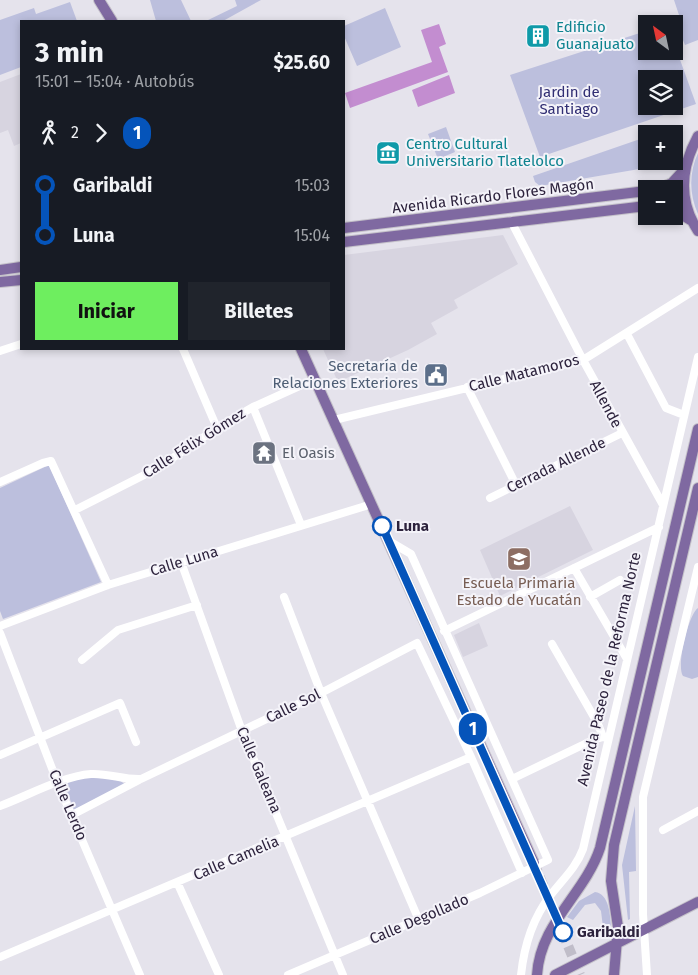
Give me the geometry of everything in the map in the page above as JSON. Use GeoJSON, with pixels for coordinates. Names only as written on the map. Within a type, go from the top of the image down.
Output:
{"type":"FeatureCollection","features":[{"type":"Feature","properties":{"kind":"main road"},"geometry":{"type":"LineString","coordinates":[[98,0],[111,20]]}},
{"type":"Feature","properties":{"kind":"main road"},"geometry":{"type":"LineString","coordinates":[[698,136],[689,152],[684,170],[684,196],[692,222],[698,232]]}},
{"type":"Feature","properties":{"kind":"main road"},"geometry":{"type":"LineString","coordinates":[[675,180],[684,170]]}},
{"type":"Feature","properties":{"kind":"main road","name":"Avenida Ricardo Flores Magón"},"geometry":{"type":"LineString","coordinates":[[345,228],[638,192]]}},
{"type":"Feature","properties":{"kind":"main road","name":"Avenida Ricardo Flores Magón"},"geometry":{"type":"LineString","coordinates":[[345,242],[638,207]]}},
{"type":"Feature","properties":{"kind":"main road"},"geometry":{"type":"LineString","coordinates":[[683,216],[692,222]]}},
{"type":"Feature","properties":{"kind":"main road"},"geometry":{"type":"LineString","coordinates":[[0,270],[20,267]]}},
{"type":"Feature","properties":{"kind":"main road"},"geometry":{"type":"LineString","coordinates":[[0,282],[20,280]]}},
{"type":"Feature","properties":{"kind":"main road"},"geometry":{"type":"LineString","coordinates":[[301,350],[390,541],[534,863]]}},
{"type":"Feature","properties":{"kind":"main road"},"geometry":{"type":"LineString","coordinates":[[537,975],[552,925],[590,872],[600,848],[698,429]]}},
{"type":"Feature","properties":{"kind":"main road"},"geometry":{"type":"LineString","coordinates":[[614,975],[617,945],[616,909],[611,881],[614,845],[698,488]]}},
{"type":"Feature","properties":{"kind":"main road"},"geometry":{"type":"LineString","coordinates":[[555,975],[698,902]]}},
{"type":"Feature","properties":{"kind":"street","name":"Allende"},"geometry":{"type":"LineString","coordinates":[[512,221],[582,360],[663,505]]}},
{"type":"Feature","properties":{"kind":"street","name":"Calle Matamoros"},"geometry":{"type":"LineString","coordinates":[[334,420],[582,360],[627,334],[698,288]]}},
{"type":"Feature","properties":{"kind":"street"},"geometry":{"type":"LineString","coordinates":[[627,334],[666,408],[684,415]]}},
{"type":"Feature","properties":{"kind":"street"},"geometry":{"type":"LineString","coordinates":[[0,351],[20,344]]}},
{"type":"Feature","properties":{"kind":"street"},"geometry":{"type":"LineString","coordinates":[[183,350],[217,428]]}},
{"type":"Feature","properties":{"kind":"street","name":"Avenida Paseo de la Reforma Norte"},"geometry":{"type":"LineString","coordinates":[[521,975],[530,932],[540,910],[572,870],[583,849],[605,738],[627,659],[698,357]]}},
{"type":"Feature","properties":{"kind":"street","name":"Calle Félix Gómez"},"geometry":{"type":"LineString","coordinates":[[75,510],[158,468],[217,428],[253,407],[315,379]]}},
{"type":"Feature","properties":{"kind":"street"},"geometry":{"type":"LineString","coordinates":[[467,387],[516,485]]}},
{"type":"Feature","properties":{"kind":"street"},"geometry":{"type":"LineString","coordinates":[[253,407],[301,525]]}},
{"type":"Feature","properties":{"kind":"street","name":"Cerrada Allende"},"geometry":{"type":"LineString","coordinates":[[490,498],[622,433]]}},
{"type":"Feature","properties":{"kind":"street"},"geometry":{"type":"LineString","coordinates":[[0,482],[51,461],[108,585]]}},
{"type":"Feature","properties":{"kind":"street","name":"Calle Luna"},"geometry":{"type":"LineString","coordinates":[[0,626],[108,585],[372,504]]}},
{"type":"Feature","properties":{"kind":"street"},"geometry":{"type":"LineString","coordinates":[[444,631],[659,527]]}},
{"type":"Feature","properties":{"kind":"street"},"geometry":{"type":"LineString","coordinates":[[390,541],[411,554],[512,779],[605,738],[552,644]]}},
{"type":"Feature","properties":{"kind":"street","name":"Calle Galeana"},"geometry":{"type":"LineString","coordinates":[[180,562],[242,730],[288,836],[343,975]]}},
{"type":"Feature","properties":{"kind":"street"},"geometry":{"type":"LineString","coordinates":[[647,975],[644,931],[643,797],[695,593],[698,567]]}},
{"type":"Feature","properties":{"kind":"street"},"geometry":{"type":"LineString","coordinates":[[574,568],[627,659]]}},
{"type":"Feature","properties":{"kind":"street"},"geometry":{"type":"LineString","coordinates":[[590,597],[620,580]]}},
{"type":"Feature","properties":{"kind":"street"},"geometry":{"type":"LineString","coordinates":[[284,597],[321,693],[418,918]]}},
{"type":"Feature","properties":{"kind":"street"},"geometry":{"type":"LineString","coordinates":[[82,660],[118,630],[196,604]]}},
{"type":"Feature","properties":{"kind":"street","name":"Calle Lerdo"},"geometry":{"type":"LineString","coordinates":[[0,633],[58,784],[140,975]]}},
{"type":"Feature","properties":{"kind":"street","name":"Calle Sol"},"geometry":{"type":"LineString","coordinates":[[72,815],[141,779],[321,693],[417,643],[471,757]]}},
{"type":"Feature","properties":{"kind":"street"},"geometry":{"type":"LineString","coordinates":[[0,755],[120,703],[136,742]]}},
{"type":"Feature","properties":{"kind":"street"},"geometry":{"type":"LineString","coordinates":[[471,757],[522,873]]}},
{"type":"Feature","properties":{"kind":"street","name":"Calle Camelia"},"geometry":{"type":"LineString","coordinates":[[0,957],[471,757]]}},
{"type":"Feature","properties":{"kind":"street"},"geometry":{"type":"LineString","coordinates":[[0,806],[58,784],[91,774],[141,779]]}},
{"type":"Feature","properties":{"kind":"street","name":"Calle Degollado"},"geometry":{"type":"LineString","coordinates":[[288,975],[548,860],[512,779]]}},
{"type":"Feature","properties":{"kind":"street"},"geometry":{"type":"LineString","coordinates":[[663,830],[698,811]]}},
{"type":"Feature","properties":{"kind":"street"},"geometry":{"type":"LineString","coordinates":[[177,882],[219,975]]}},
{"type":"Feature","properties":{"kind":"shaded area"},"geometry":{"type":"Polygon","coordinates":[[[439,24],[446,44],[439,47],[448,72],[350,108],[345,93],[432,62],[421,30],[439,24]]]}},
{"type":"Feature","properties":{"kind":"shaded area"},"geometry":{"type":"Polygon","coordinates":[[[20,74],[20,143],[14,146],[8,130],[0,133],[0,82],[20,74]]]}},
{"type":"Feature","properties":{"kind":"shaded area"},"geometry":{"type":"Polygon","coordinates":[[[449,75],[455,93],[418,107],[412,90],[449,75]]]}},
{"type":"Feature","properties":{"kind":"shaded area"},"geometry":{"type":"Polygon","coordinates":[[[503,235],[518,264],[454,300],[458,308],[431,323],[437,334],[408,350],[338,382],[323,350],[345,350],[345,255],[503,235]]]}},
{"type":"Feature","properties":{"kind":"shaded area","name":"Escuela Primaria Estado de Yucatán"},"geometry":{"type":"Polygon","coordinates":[[[570,506],[593,550],[500,596],[480,550],[570,506]]]}},
{"type":"Feature","properties":{"kind":"shaded area"},"geometry":{"type":"Polygon","coordinates":[[[479,623],[488,646],[463,657],[454,635],[479,623]]]}},
{"type":"Feature","properties":{"kind":"green space"},"geometry":{"type":"Polygon","coordinates":[[[150,0],[181,0],[191,20],[156,20],[150,0]]]}},
{"type":"Feature","properties":{"kind":"green space"},"geometry":{"type":"Polygon","coordinates":[[[235,0],[261,0],[225,20],[208,20],[237,6],[235,0]]]}},
{"type":"Feature","properties":{"kind":"green space"},"geometry":{"type":"Polygon","coordinates":[[[674,0],[698,0],[698,40],[685,45],[683,40],[683,15],[679,15],[674,0]]]}},
{"type":"Feature","properties":{"kind":"green space"},"geometry":{"type":"Polygon","coordinates":[[[70,2],[77,20],[20,20],[20,67],[0,75],[0,20],[34,8],[36,14],[70,2]]]}},
{"type":"Feature","properties":{"kind":"green space"},"geometry":{"type":"Polygon","coordinates":[[[385,8],[401,47],[357,66],[345,38],[345,26],[385,8]]]}},
{"type":"Feature","properties":{"kind":"green space","name":"Jardin de Santiago"},"geometry":{"type":"Polygon","coordinates":[[[638,34],[638,60],[680,60],[696,104],[683,108],[683,70],[638,70],[638,115],[664,115],[540,157],[510,75],[638,34]]]}},
{"type":"Feature","properties":{"kind":"green space"},"geometry":{"type":"Polygon","coordinates":[[[446,127],[455,152],[438,159],[428,134],[446,127]]]}},
{"type":"Feature","properties":{"kind":"green space"},"geometry":{"type":"Polygon","coordinates":[[[638,140],[638,169],[540,186],[535,182],[533,176],[638,140]]]}},
{"type":"Feature","properties":{"kind":"green space"},"geometry":{"type":"Polygon","coordinates":[[[698,153],[698,214],[693,199],[691,183],[698,153]]]}},
{"type":"Feature","properties":{"kind":"green space"},"geometry":{"type":"Polygon","coordinates":[[[49,465],[101,582],[3,619],[0,611],[0,488],[49,465]]]}},
{"type":"Feature","properties":{"kind":"green space"},"geometry":{"type":"Polygon","coordinates":[[[698,608],[698,677],[692,679],[683,676],[681,662],[690,620],[698,608]]]}},
{"type":"Feature","properties":{"kind":"green space"},"geometry":{"type":"Polygon","coordinates":[[[91,776],[119,780],[126,785],[74,810],[64,783],[91,776]]]}},
{"type":"Feature","properties":{"kind":"green space"},"geometry":{"type":"Polygon","coordinates":[[[635,806],[636,871],[629,872],[630,919],[628,920],[622,865],[635,806]]]}},
{"type":"Feature","properties":{"kind":"green space"},"geometry":{"type":"Polygon","coordinates":[[[595,892],[606,900],[611,926],[603,927],[601,911],[595,903],[585,905],[573,920],[567,917],[579,901],[595,892]]]}},
{"type":"Feature","properties":{"kind":"tunnel"},"geometry":{"type":"LineString","coordinates":[[534,863],[580,975]]}},
{"type":"Feature","properties":{"kind":"bus line","name":"1"},"geometry":{"type":"LineString","coordinates":[[382,526],[534,863],[563,932]]}},
{"type":"Feature","properties":{"kind":"place","name":"Edificio Guanajuato"},"geometry":{"type":"Point","coordinates":[538,36]}},
{"type":"Feature","properties":{"kind":"place","name":"Centro Cultural Universitario Tlatelolco"},"geometry":{"type":"Point","coordinates":[388,153]}},
{"type":"Feature","properties":{"kind":"place","name":"Secretaría de Relaciones Exteriores"},"geometry":{"type":"Point","coordinates":[436,375]}},
{"type":"Feature","properties":{"kind":"place","name":"El Oasis"},"geometry":{"type":"Point","coordinates":[264,453]}},
{"type":"Feature","properties":{"kind":"place","name":"Luna"},"geometry":{"type":"Point","coordinates":[382,526]}},
{"type":"Feature","properties":{"kind":"place","name":"Escuela Primaria Estado de Yucatán"},"geometry":{"type":"Point","coordinates":[519,559]}},
{"type":"Feature","properties":{"kind":"place","name":"Garibaldi"},"geometry":{"type":"Point","coordinates":[563,932]}}]}
